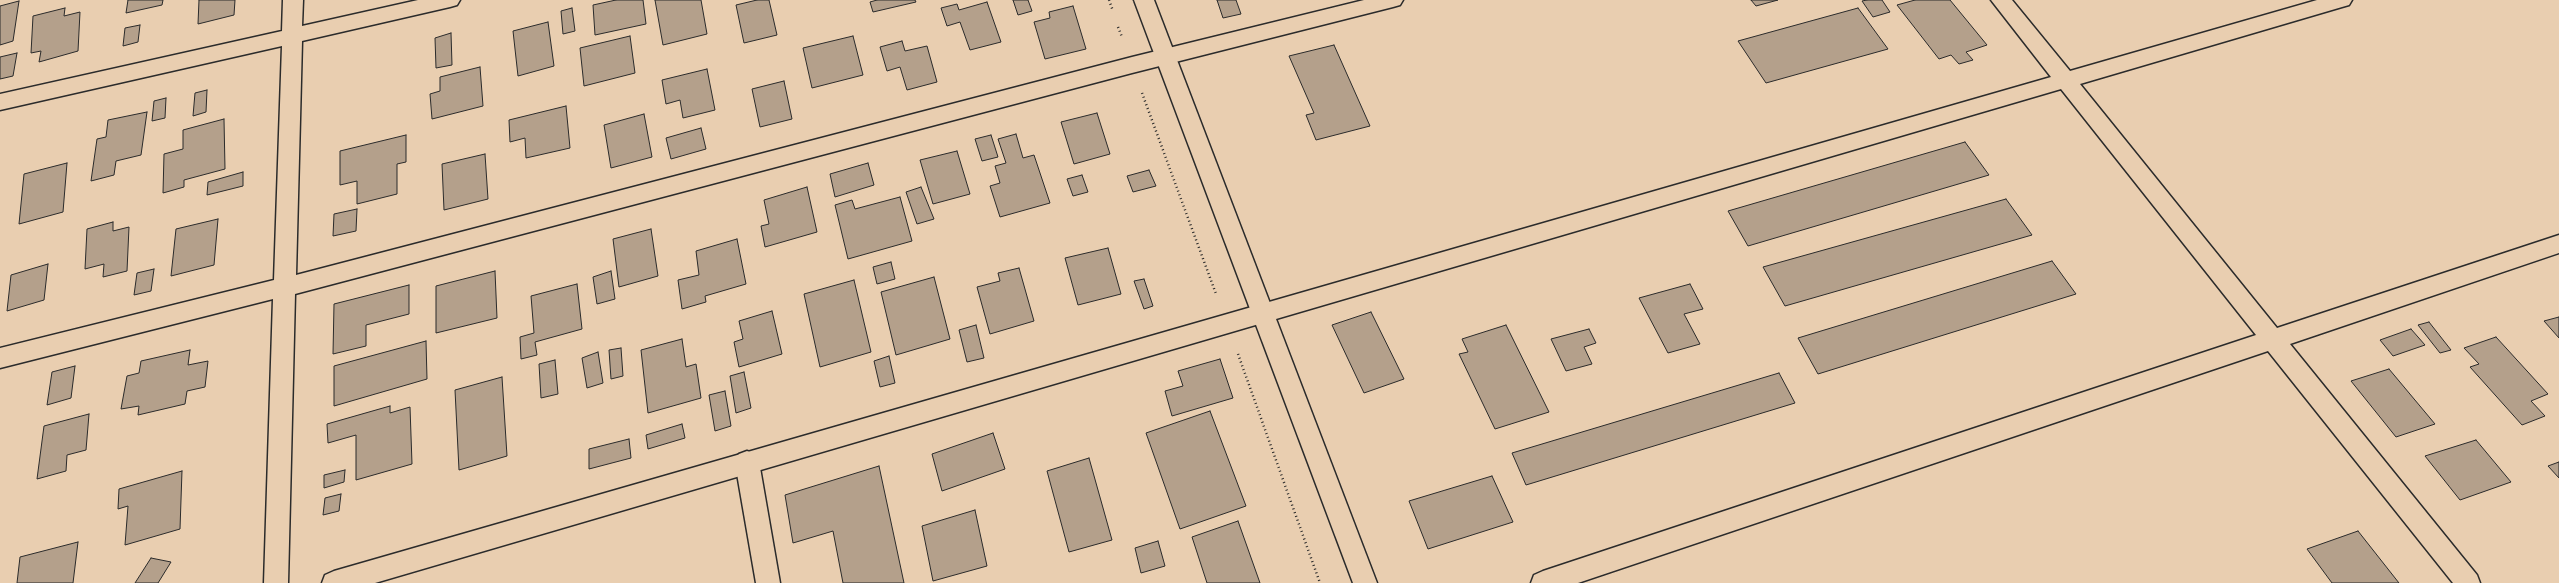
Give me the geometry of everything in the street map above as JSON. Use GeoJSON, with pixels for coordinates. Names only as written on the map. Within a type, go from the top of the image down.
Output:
{"type":"FeatureCollection","features":[{"type":"Feature","properties":{"kind":"street"},"geometry":{"type":"LineString","coordinates":[[276,583],[293,0]]}},
{"type":"Feature","properties":{"kind":"street"},"geometry":{"type":"LineString","coordinates":[[0,102],[450,0]]}},
{"type":"Feature","properties":{"kind":"street"},"geometry":{"type":"LineString","coordinates":[[1144,0],[1364,583]]}},
{"type":"Feature","properties":{"kind":"street"},"geometry":{"type":"LineString","coordinates":[[0,358],[285,287],[1132,65],[1167,58],[1393,0]]}},
{"type":"Feature","properties":{"kind":"street"},"geometry":{"type":"LineString","coordinates":[[2001,0],[2468,583]]}},
{"type":"Feature","properties":{"kind":"street"},"geometry":{"type":"LineString","coordinates":[[334,583],[1227,322],[1263,313],[2342,0]]}},
{"type":"Feature","properties":{"kind":"street"},"geometry":{"type":"LineString","coordinates":[[1543,583],[2559,244]]}},
{"type":"Feature","properties":{"kind":"street"},"geometry":{"type":"LineString","coordinates":[[747,462],[768,583]]}},
{"type":"Feature","properties":{"kind":"path"},"geometry":{"type":"LineString","coordinates":[[1109,0],[1114,14]]}},
{"type":"Feature","properties":{"kind":"path"},"geometry":{"type":"LineString","coordinates":[[1116,22],[1227,322],[1320,583]]}},
{"type":"Feature","properties":{"kind":"building"},"geometry":{"type":"Polygon","coordinates":[[[128,0],[163,0],[162,5],[126,13],[128,0]]]}},
{"type":"Feature","properties":{"kind":"building"},"geometry":{"type":"Polygon","coordinates":[[[199,0],[235,0],[234,15],[198,24],[199,0]]]}},
{"type":"Feature","properties":{"kind":"building"},"geometry":{"type":"Polygon","coordinates":[[[616,0],[643,0],[646,24],[595,35],[593,5],[616,0]]]}},
{"type":"Feature","properties":{"kind":"building"},"geometry":{"type":"Polygon","coordinates":[[[655,0],[701,0],[707,34],[663,45],[655,0]]]}},
{"type":"Feature","properties":{"kind":"building"},"geometry":{"type":"Polygon","coordinates":[[[757,0],[769,0],[777,35],[744,43],[736,5],[757,0]]]}},
{"type":"Feature","properties":{"kind":"building"},"geometry":{"type":"Polygon","coordinates":[[[877,0],[915,0],[916,2],[873,12],[870,2],[877,0]]]}},
{"type":"Feature","properties":{"kind":"building"},"geometry":{"type":"Polygon","coordinates":[[[1013,0],[1028,0],[1032,11],[1018,15],[1013,0]]]}},
{"type":"Feature","properties":{"kind":"building"},"geometry":{"type":"Polygon","coordinates":[[[1217,0],[1236,0],[1241,14],[1223,18],[1217,0]]]}},
{"type":"Feature","properties":{"kind":"building"},"geometry":{"type":"Polygon","coordinates":[[[1751,0],[1778,0],[1756,6],[1751,0]]]}},
{"type":"Feature","properties":{"kind":"building"},"geometry":{"type":"Polygon","coordinates":[[[1882,0],[1890,12],[1873,17],[1862,1],[1882,0]]]}},
{"type":"Feature","properties":{"kind":"building"},"geometry":{"type":"Polygon","coordinates":[[[1915,0],[1950,0],[1987,45],[1966,52],[1973,60],[1959,64],[1951,55],[1939,59],[1897,5],[1915,0]]]}},
{"type":"Feature","properties":{"kind":"building"},"geometry":{"type":"Polygon","coordinates":[[[19,1],[13,41],[0,45],[0,6],[19,1]]]}},
{"type":"Feature","properties":{"kind":"building"},"geometry":{"type":"Polygon","coordinates":[[[987,2],[1001,42],[970,50],[960,22],[947,26],[941,8],[957,4],[959,10],[987,2]]]}},
{"type":"Feature","properties":{"kind":"building"},"geometry":{"type":"Polygon","coordinates":[[[1073,6],[1086,49],[1045,59],[1034,22],[1050,18],[1049,12],[1073,6]]]}},
{"type":"Feature","properties":{"kind":"building"},"geometry":{"type":"Polygon","coordinates":[[[65,8],[64,16],[80,12],[78,51],[39,62],[41,51],[31,53],[33,16],[65,8]]]}},
{"type":"Feature","properties":{"kind":"building"},"geometry":{"type":"Polygon","coordinates":[[[572,8],[575,31],[563,34],[561,11],[572,8]]]}},
{"type":"Feature","properties":{"kind":"building"},"geometry":{"type":"Polygon","coordinates":[[[1858,8],[1888,49],[1766,83],[1738,41],[1858,8]]]}},
{"type":"Feature","properties":{"kind":"building"},"geometry":{"type":"Polygon","coordinates":[[[548,22],[554,66],[518,76],[513,31],[548,22]]]}},
{"type":"Feature","properties":{"kind":"building"},"geometry":{"type":"Polygon","coordinates":[[[140,25],[138,42],[123,46],[125,28],[140,25]]]}},
{"type":"Feature","properties":{"kind":"building"},"geometry":{"type":"Polygon","coordinates":[[[451,33],[452,65],[436,68],[435,38],[451,33]]]}},
{"type":"Feature","properties":{"kind":"building"},"geometry":{"type":"Polygon","coordinates":[[[630,36],[635,73],[584,86],[580,48],[630,36]]]}},
{"type":"Feature","properties":{"kind":"building"},"geometry":{"type":"Polygon","coordinates":[[[853,36],[863,75],[812,88],[803,48],[853,36]]]}},
{"type":"Feature","properties":{"kind":"building"},"geometry":{"type":"Polygon","coordinates":[[[902,41],[905,51],[927,46],[937,82],[907,90],[900,67],[887,71],[880,47],[902,41]]]}},
{"type":"Feature","properties":{"kind":"building"},"geometry":{"type":"Polygon","coordinates":[[[1334,45],[1370,126],[1316,140],[1306,115],[1314,113],[1289,56],[1334,45]]]}},
{"type":"Feature","properties":{"kind":"building"},"geometry":{"type":"Polygon","coordinates":[[[17,53],[13,76],[0,79],[0,57],[17,53]]]}},
{"type":"Feature","properties":{"kind":"building"},"geometry":{"type":"Polygon","coordinates":[[[480,67],[483,106],[432,119],[430,94],[440,91],[440,77],[480,67]]]}},
{"type":"Feature","properties":{"kind":"building"},"geometry":{"type":"Polygon","coordinates":[[[707,69],[715,110],[683,118],[680,100],[666,104],[662,80],[707,69]]]}},
{"type":"Feature","properties":{"kind":"building"},"geometry":{"type":"Polygon","coordinates":[[[784,81],[792,119],[760,127],[752,89],[784,81]]]}},
{"type":"Feature","properties":{"kind":"building"},"geometry":{"type":"Polygon","coordinates":[[[207,90],[206,112],[193,116],[195,93],[207,90]]]}},
{"type":"Feature","properties":{"kind":"building"},"geometry":{"type":"Polygon","coordinates":[[[166,98],[165,118],[152,121],[154,101],[166,98]]]}},
{"type":"Feature","properties":{"kind":"building"},"geometry":{"type":"Polygon","coordinates":[[[566,106],[570,148],[526,158],[525,138],[510,142],[509,120],[566,106]]]}},
{"type":"Feature","properties":{"kind":"building"},"geometry":{"type":"Polygon","coordinates":[[[147,112],[141,155],[116,161],[114,175],[91,181],[97,139],[106,137],[108,120],[147,112]]]}},
{"type":"Feature","properties":{"kind":"building"},"geometry":{"type":"Polygon","coordinates":[[[1097,113],[1110,154],[1074,164],[1061,122],[1097,113]]]}},
{"type":"Feature","properties":{"kind":"building"},"geometry":{"type":"Polygon","coordinates":[[[644,114],[652,157],[611,168],[604,125],[644,114]]]}},
{"type":"Feature","properties":{"kind":"building"},"geometry":{"type":"Polygon","coordinates":[[[224,119],[225,169],[184,180],[184,187],[163,193],[164,154],[183,149],[183,130],[224,119]]]}},
{"type":"Feature","properties":{"kind":"building"},"geometry":{"type":"Polygon","coordinates":[[[701,128],[706,149],[671,159],[666,138],[701,128]]]}},
{"type":"Feature","properties":{"kind":"building"},"geometry":{"type":"Polygon","coordinates":[[[1016,134],[1023,158],[1034,155],[1050,203],[1000,217],[990,186],[1000,183],[995,166],[1006,163],[998,139],[1016,134]]]}},
{"type":"Feature","properties":{"kind":"building"},"geometry":{"type":"Polygon","coordinates":[[[406,135],[406,162],[397,164],[397,194],[357,204],[357,181],[340,185],[340,151],[406,135]]]}},
{"type":"Feature","properties":{"kind":"building"},"geometry":{"type":"Polygon","coordinates":[[[991,135],[998,157],[982,161],[975,139],[991,135]]]}},
{"type":"Feature","properties":{"kind":"building"},"geometry":{"type":"Polygon","coordinates":[[[1965,142],[1989,175],[1748,246],[1728,211],[1965,142]]]}},
{"type":"Feature","properties":{"kind":"building"},"geometry":{"type":"Polygon","coordinates":[[[957,151],[970,194],[933,204],[920,160],[957,151]]]}},
{"type":"Feature","properties":{"kind":"building"},"geometry":{"type":"Polygon","coordinates":[[[485,154],[488,199],[444,210],[442,164],[485,154]]]}},
{"type":"Feature","properties":{"kind":"building"},"geometry":{"type":"Polygon","coordinates":[[[67,163],[63,212],[19,224],[24,174],[67,163]]]}},
{"type":"Feature","properties":{"kind":"building"},"geometry":{"type":"Polygon","coordinates":[[[868,163],[874,185],[835,197],[830,174],[868,163]]]}},
{"type":"Feature","properties":{"kind":"building"},"geometry":{"type":"Polygon","coordinates":[[[1149,170],[1156,186],[1133,192],[1127,176],[1149,170]]]}},
{"type":"Feature","properties":{"kind":"building"},"geometry":{"type":"Polygon","coordinates":[[[243,172],[243,186],[207,195],[208,182],[243,172]]]}},
{"type":"Feature","properties":{"kind":"building"},"geometry":{"type":"Polygon","coordinates":[[[1082,175],[1088,192],[1073,196],[1067,179],[1082,175]]]}},
{"type":"Feature","properties":{"kind":"building"},"geometry":{"type":"Polygon","coordinates":[[[807,187],[817,232],[765,247],[761,226],[769,224],[764,200],[807,187]]]}},
{"type":"Feature","properties":{"kind":"building"},"geometry":{"type":"Polygon","coordinates":[[[921,187],[934,219],[917,224],[906,192],[921,187]]]}},
{"type":"Feature","properties":{"kind":"building"},"geometry":{"type":"Polygon","coordinates":[[[900,197],[912,241],[848,259],[835,205],[852,200],[855,209],[900,197]]]}},
{"type":"Feature","properties":{"kind":"building"},"geometry":{"type":"Polygon","coordinates":[[[2006,199],[2032,235],[1785,306],[1763,267],[2006,199]]]}},
{"type":"Feature","properties":{"kind":"building"},"geometry":{"type":"Polygon","coordinates":[[[357,209],[356,231],[333,236],[334,214],[357,209]]]}},
{"type":"Feature","properties":{"kind":"building"},"geometry":{"type":"Polygon","coordinates":[[[218,219],[214,265],[171,276],[176,229],[218,219]]]}},
{"type":"Feature","properties":{"kind":"building"},"geometry":{"type":"Polygon","coordinates":[[[113,222],[113,231],[129,227],[127,271],[103,277],[104,264],[85,269],[87,229],[113,222]]]}},
{"type":"Feature","properties":{"kind":"building"},"geometry":{"type":"Polygon","coordinates":[[[651,229],[658,276],[619,287],[613,239],[651,229]]]}},
{"type":"Feature","properties":{"kind":"building"},"geometry":{"type":"Polygon","coordinates":[[[737,239],[746,284],[705,296],[706,302],[682,309],[678,280],[699,275],[696,251],[737,239]]]}},
{"type":"Feature","properties":{"kind":"building"},"geometry":{"type":"Polygon","coordinates":[[[1108,248],[1121,294],[1078,305],[1065,258],[1108,248]]]}},
{"type":"Feature","properties":{"kind":"building"},"geometry":{"type":"Polygon","coordinates":[[[2052,261],[2076,294],[1818,374],[1798,338],[2052,261]]]}},
{"type":"Feature","properties":{"kind":"building"},"geometry":{"type":"Polygon","coordinates":[[[891,262],[895,279],[877,284],[873,267],[891,262]]]}},
{"type":"Feature","properties":{"kind":"building"},"geometry":{"type":"Polygon","coordinates":[[[48,264],[44,300],[7,311],[11,275],[48,264]]]}},
{"type":"Feature","properties":{"kind":"building"},"geometry":{"type":"Polygon","coordinates":[[[1019,268],[1034,321],[990,334],[977,287],[1000,281],[998,273],[1019,268]]]}},
{"type":"Feature","properties":{"kind":"building"},"geometry":{"type":"Polygon","coordinates":[[[154,269],[151,291],[134,295],[137,273],[154,269]]]}},
{"type":"Feature","properties":{"kind":"building"},"geometry":{"type":"Polygon","coordinates":[[[495,271],[497,318],[436,333],[436,286],[495,271]]]}},
{"type":"Feature","properties":{"kind":"building"},"geometry":{"type":"Polygon","coordinates":[[[611,271],[615,299],[597,304],[593,277],[611,271]]]}},
{"type":"Feature","properties":{"kind":"building"},"geometry":{"type":"Polygon","coordinates":[[[934,277],[950,339],[896,355],[881,292],[934,277]]]}},
{"type":"Feature","properties":{"kind":"building"},"geometry":{"type":"Polygon","coordinates":[[[1144,279],[1153,306],[1144,309],[1134,281],[1144,279]]]}},
{"type":"Feature","properties":{"kind":"building"},"geometry":{"type":"Polygon","coordinates":[[[854,280],[871,352],[820,367],[804,294],[854,280]]]}},
{"type":"Feature","properties":{"kind":"building"},"geometry":{"type":"Polygon","coordinates":[[[577,284],[582,329],[535,342],[537,355],[521,359],[520,337],[534,333],[531,296],[577,284]]]}},
{"type":"Feature","properties":{"kind":"building"},"geometry":{"type":"Polygon","coordinates":[[[1690,284],[1703,309],[1684,314],[1700,344],[1668,353],[1639,298],[1690,284]]]}},
{"type":"Feature","properties":{"kind":"building"},"geometry":{"type":"Polygon","coordinates":[[[409,285],[409,314],[366,325],[366,346],[333,354],[334,304],[409,285]]]}},
{"type":"Feature","properties":{"kind":"building"},"geometry":{"type":"Polygon","coordinates":[[[772,311],[782,354],[739,367],[734,342],[743,339],[739,321],[772,311]]]}},
{"type":"Feature","properties":{"kind":"building"},"geometry":{"type":"Polygon","coordinates":[[[1371,312],[1404,379],[1364,393],[1332,325],[1371,312]]]}},
{"type":"Feature","properties":{"kind":"building"},"geometry":{"type":"Polygon","coordinates":[[[2559,317],[2559,338],[2544,321],[2559,317]]]}},
{"type":"Feature","properties":{"kind":"building"},"geometry":{"type":"Polygon","coordinates":[[[2429,322],[2451,350],[2440,353],[2418,325],[2429,322]]]}},
{"type":"Feature","properties":{"kind":"building"},"geometry":{"type":"Polygon","coordinates":[[[976,325],[984,358],[967,362],[959,330],[976,325]]]}},
{"type":"Feature","properties":{"kind":"building"},"geometry":{"type":"Polygon","coordinates":[[[1506,325],[1549,412],[1495,429],[1459,354],[1468,352],[1462,339],[1506,325]]]}},
{"type":"Feature","properties":{"kind":"building"},"geometry":{"type":"Polygon","coordinates":[[[1589,329],[1596,343],[1584,347],[1592,364],[1566,371],[1551,339],[1589,329]]]}},
{"type":"Feature","properties":{"kind":"building"},"geometry":{"type":"Polygon","coordinates":[[[2411,329],[2425,345],[2393,356],[2380,340],[2411,329]]]}},
{"type":"Feature","properties":{"kind":"building"},"geometry":{"type":"Polygon","coordinates":[[[2496,337],[2548,394],[2531,401],[2545,416],[2522,425],[2470,367],[2479,364],[2464,348],[2496,337]]]}},
{"type":"Feature","properties":{"kind":"building"},"geometry":{"type":"Polygon","coordinates":[[[682,339],[686,367],[696,364],[701,398],[648,413],[641,350],[682,339]]]}},
{"type":"Feature","properties":{"kind":"building"},"geometry":{"type":"Polygon","coordinates":[[[426,341],[427,379],[334,406],[334,366],[426,341]]]}},
{"type":"Feature","properties":{"kind":"building"},"geometry":{"type":"Polygon","coordinates":[[[621,348],[623,376],[611,379],[609,350],[621,348]]]}},
{"type":"Feature","properties":{"kind":"building"},"geometry":{"type":"Polygon","coordinates":[[[190,350],[188,365],[208,361],[205,387],[187,391],[185,404],[138,415],[139,406],[121,409],[127,376],[139,373],[141,361],[190,350]]]}},
{"type":"Feature","properties":{"kind":"building"},"geometry":{"type":"Polygon","coordinates":[[[598,352],[603,383],[587,388],[582,358],[598,352]]]}},
{"type":"Feature","properties":{"kind":"building"},"geometry":{"type":"Polygon","coordinates":[[[889,356],[895,383],[880,387],[874,361],[889,356]]]}},
{"type":"Feature","properties":{"kind":"building"},"geometry":{"type":"Polygon","coordinates":[[[1220,359],[1233,398],[1172,416],[1165,391],[1183,386],[1178,371],[1220,359]]]}},
{"type":"Feature","properties":{"kind":"building"},"geometry":{"type":"Polygon","coordinates":[[[555,360],[558,394],[541,398],[539,364],[555,360]]]}},
{"type":"Feature","properties":{"kind":"building"},"geometry":{"type":"Polygon","coordinates":[[[75,366],[71,398],[47,405],[52,372],[75,366]]]}},
{"type":"Feature","properties":{"kind":"building"},"geometry":{"type":"Polygon","coordinates":[[[2389,369],[2435,424],[2396,437],[2351,381],[2389,369]]]}},
{"type":"Feature","properties":{"kind":"building"},"geometry":{"type":"Polygon","coordinates":[[[744,372],[751,408],[736,413],[730,376],[744,372]]]}},
{"type":"Feature","properties":{"kind":"building"},"geometry":{"type":"Polygon","coordinates":[[[1779,373],[1795,403],[1526,485],[1512,453],[1779,373]]]}},
{"type":"Feature","properties":{"kind":"building"},"geometry":{"type":"Polygon","coordinates":[[[502,377],[507,456],[459,470],[455,390],[502,377]]]}},
{"type":"Feature","properties":{"kind":"building"},"geometry":{"type":"Polygon","coordinates":[[[725,391],[731,426],[715,431],[709,395],[725,391]]]}},
{"type":"Feature","properties":{"kind":"building"},"geometry":{"type":"Polygon","coordinates":[[[390,406],[390,413],[410,407],[412,464],[356,480],[356,435],[328,443],[327,424],[390,406]]]}},
{"type":"Feature","properties":{"kind":"building"},"geometry":{"type":"Polygon","coordinates":[[[1210,411],[1246,506],[1180,529],[1146,433],[1210,411]]]}},
{"type":"Feature","properties":{"kind":"building"},"geometry":{"type":"Polygon","coordinates":[[[89,414],[86,450],[67,455],[66,471],[37,479],[44,426],[89,414]]]}},
{"type":"Feature","properties":{"kind":"building"},"geometry":{"type":"Polygon","coordinates":[[[682,424],[685,438],[648,449],[646,435],[682,424]]]}},
{"type":"Feature","properties":{"kind":"building"},"geometry":{"type":"Polygon","coordinates":[[[993,433],[1005,469],[942,491],[932,454],[993,433]]]}},
{"type":"Feature","properties":{"kind":"building"},"geometry":{"type":"Polygon","coordinates":[[[629,439],[631,458],[589,469],[589,449],[629,439]]]}},
{"type":"Feature","properties":{"kind":"building"},"geometry":{"type":"Polygon","coordinates":[[[2476,440],[2511,482],[2460,500],[2425,456],[2476,440]]]}},
{"type":"Feature","properties":{"kind":"building"},"geometry":{"type":"Polygon","coordinates":[[[1089,458],[1112,540],[1069,552],[1047,471],[1089,458]]]}},
{"type":"Feature","properties":{"kind":"building"},"geometry":{"type":"Polygon","coordinates":[[[2559,462],[2559,478],[2548,466],[2559,462]]]}},
{"type":"Feature","properties":{"kind":"building"},"geometry":{"type":"Polygon","coordinates":[[[879,466],[904,583],[843,583],[833,531],[793,543],[785,495],[879,466]]]}},
{"type":"Feature","properties":{"kind":"building"},"geometry":{"type":"Polygon","coordinates":[[[345,470],[344,482],[324,488],[324,475],[345,470]]]}},
{"type":"Feature","properties":{"kind":"building"},"geometry":{"type":"Polygon","coordinates":[[[182,471],[180,529],[125,545],[128,506],[118,509],[119,489],[182,471]]]}},
{"type":"Feature","properties":{"kind":"building"},"geometry":{"type":"Polygon","coordinates":[[[1492,476],[1513,522],[1428,549],[1409,501],[1492,476]]]}},
{"type":"Feature","properties":{"kind":"building"},"geometry":{"type":"Polygon","coordinates":[[[341,494],[339,511],[323,515],[325,498],[341,494]]]}},
{"type":"Feature","properties":{"kind":"building"},"geometry":{"type":"Polygon","coordinates":[[[975,510],[987,566],[933,581],[922,526],[975,510]]]}},
{"type":"Feature","properties":{"kind":"building"},"geometry":{"type":"Polygon","coordinates":[[[1238,521],[1260,583],[1207,583],[1192,537],[1238,521]]]}},
{"type":"Feature","properties":{"kind":"building"},"geometry":{"type":"Polygon","coordinates":[[[2358,531],[2399,583],[2332,583],[2307,549],[2358,531]]]}},
{"type":"Feature","properties":{"kind":"building"},"geometry":{"type":"Polygon","coordinates":[[[1158,541],[1165,566],[1141,573],[1135,548],[1158,541]]]}},
{"type":"Feature","properties":{"kind":"building"},"geometry":{"type":"Polygon","coordinates":[[[78,542],[73,583],[17,583],[20,557],[78,542]]]}},
{"type":"Feature","properties":{"kind":"building"},"geometry":{"type":"Polygon","coordinates":[[[151,558],[171,562],[158,583],[135,583],[151,558]]]}}]}
